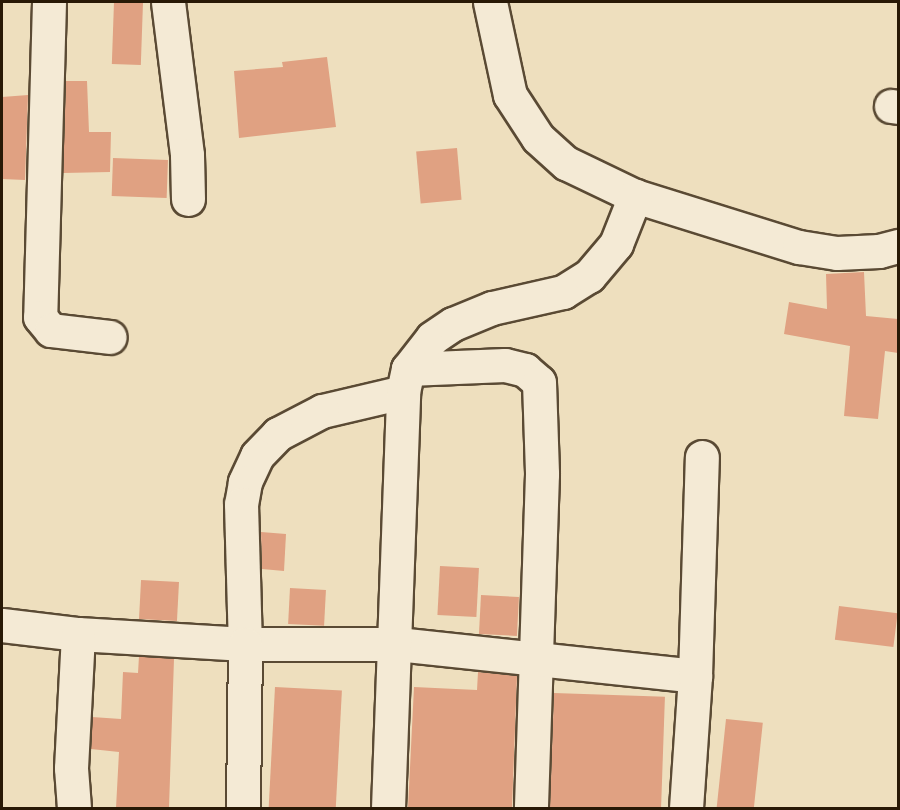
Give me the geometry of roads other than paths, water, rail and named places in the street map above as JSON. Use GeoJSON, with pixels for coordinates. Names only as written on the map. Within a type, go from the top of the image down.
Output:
{"type":"FeatureCollection","features":[{"type":"Feature","properties":{"kind":"street"},"geometry":{"type":"LineString","coordinates":[[50,2],[40,317],[51,330],[110,337]]}},
{"type":"Feature","properties":{"kind":"street"},"geometry":{"type":"LineString","coordinates":[[168,2],[187,155],[188,199]]}},
{"type":"Feature","properties":{"kind":"street"},"geometry":{"type":"LineString","coordinates":[[490,2],[510,95],[529,126],[566,163],[635,196],[799,247],[837,253],[879,251],[898,246]]}},
{"type":"Feature","properties":{"kind":"street"},"geometry":{"type":"LineString","coordinates":[[388,808],[397,644],[405,380],[432,338],[453,324],[492,308],[563,292],[589,276],[616,244],[635,196]]}},
{"type":"Feature","properties":{"kind":"street"},"geometry":{"type":"LineString","coordinates":[[243,808],[245,644],[241,504],[245,482],[257,456],[278,434],[322,411],[405,380],[504,365],[525,370],[539,382],[542,474],[531,808]]}},
{"type":"Feature","properties":{"kind":"street"},"geometry":{"type":"LineString","coordinates":[[686,808],[695,676],[702,458]]}},
{"type":"Feature","properties":{"kind":"street"},"geometry":{"type":"LineString","coordinates":[[2,625],[78,634],[245,644],[397,644],[695,676]]}},
{"type":"Feature","properties":{"kind":"street"},"geometry":{"type":"LineString","coordinates":[[74,808],[71,768],[78,634]]}}]}
